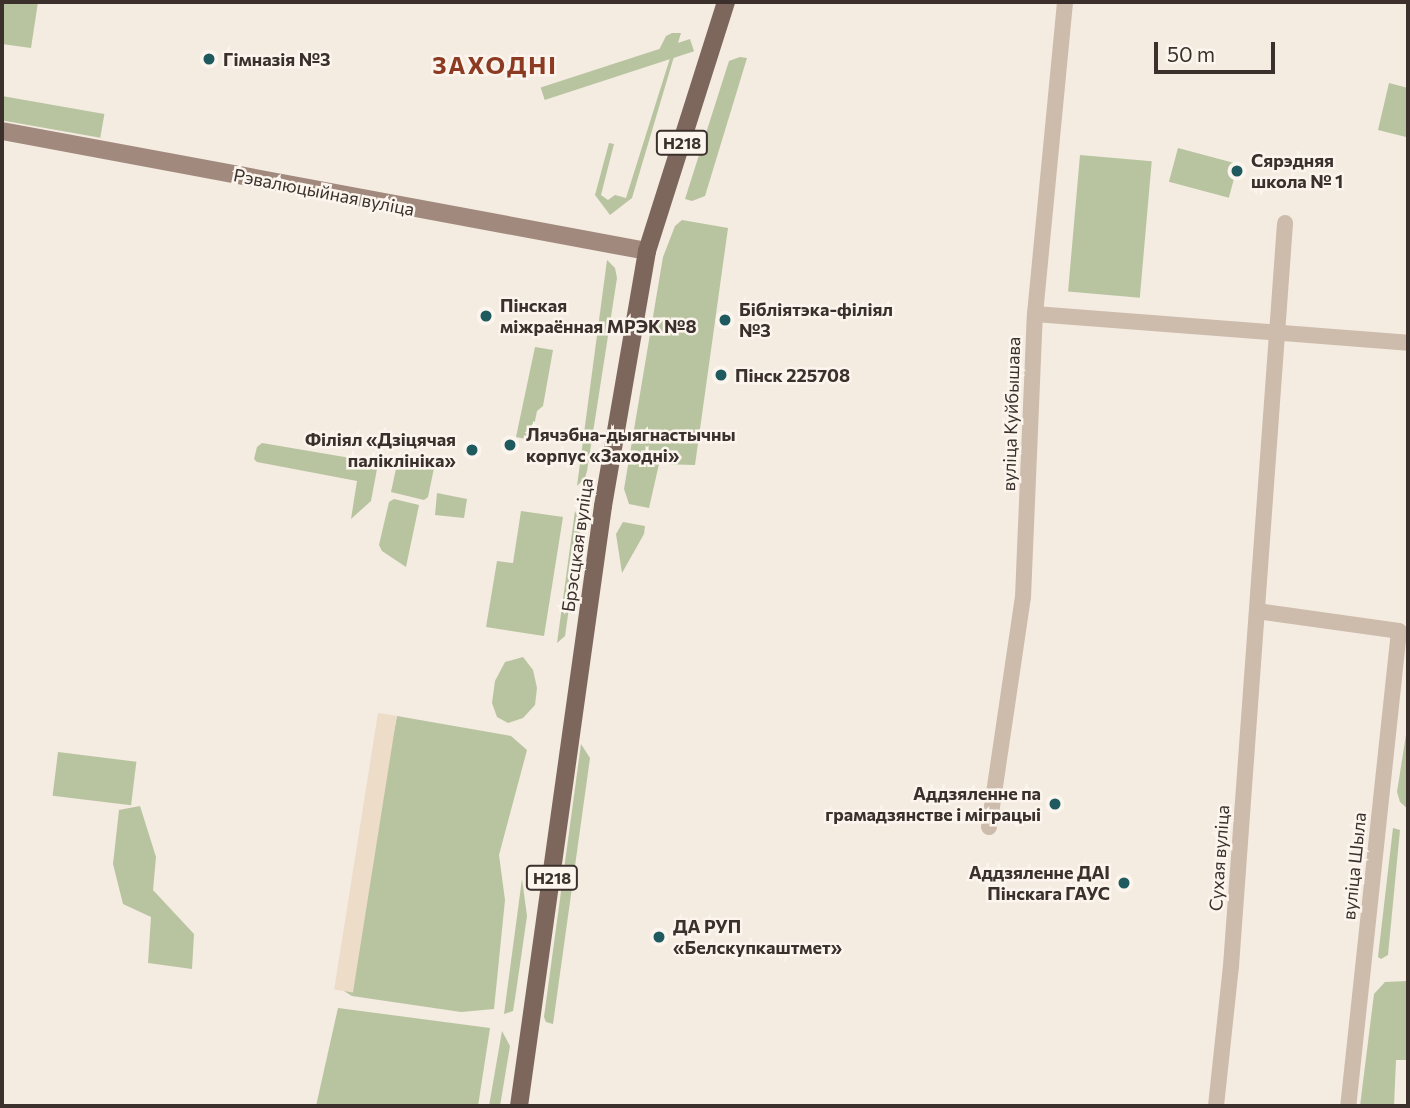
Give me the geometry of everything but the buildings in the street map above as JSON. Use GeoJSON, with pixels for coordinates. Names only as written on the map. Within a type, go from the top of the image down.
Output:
{"type":"FeatureCollection","features":[{"type":"Feature","properties":{"kind":"main road","name":"Брэсцкая вуліца"},"geometry":{"type":"LineString","coordinates":[[519,1106],[603,506],[647,251],[726,2]]}},
{"type":"Feature","properties":{"kind":"street","name":"вуліца Куйбышава"},"geometry":{"type":"LineString","coordinates":[[989,827],[1023,597],[1035,314],[1065,2]]}},
{"type":"Feature","properties":{"kind":"street","name":"Рэвалюцыйная вуліца"},"geometry":{"type":"LineString","coordinates":[[2,131],[647,251]]}},
{"type":"Feature","properties":{"kind":"street","name":"Сухая вуліца"},"geometry":{"type":"LineString","coordinates":[[1216,1106],[1231,966],[1285,223]]}},
{"type":"Feature","properties":{"kind":"street"},"geometry":{"type":"LineString","coordinates":[[1035,314],[1275,335],[1408,343]]}},
{"type":"Feature","properties":{"kind":"street","name":"вуліца Шыла"},"geometry":{"type":"LineString","coordinates":[[1257,611],[1399,631],[1348,1106]]}},
{"type":"Feature","properties":{"kind":"green space"},"geometry":{"type":"Polygon","coordinates":[[[2,2],[38,2],[31,48],[2,44],[2,2]]]}},
{"type":"Feature","properties":{"kind":"green space"},"geometry":{"type":"Polygon","coordinates":[[[681,33],[632,198],[610,215],[595,195],[609,143],[614,144],[601,195],[608,200],[615,195],[626,198],[671,55],[659,50],[666,36],[681,33]]]}},
{"type":"Feature","properties":{"kind":"green space"},"geometry":{"type":"Polygon","coordinates":[[[690,39],[694,51],[545,100],[541,88],[690,39]]]}},
{"type":"Feature","properties":{"kind":"green space"},"geometry":{"type":"Polygon","coordinates":[[[740,57],[747,58],[705,196],[692,201],[685,199],[729,61],[740,57]]]}},
{"type":"Feature","properties":{"kind":"green space"},"geometry":{"type":"Polygon","coordinates":[[[1389,83],[1408,88],[1406,137],[1378,130],[1389,83]]]}},
{"type":"Feature","properties":{"kind":"green space"},"geometry":{"type":"Polygon","coordinates":[[[2,96],[104,114],[100,138],[2,120],[2,96]]]}},
{"type":"Feature","properties":{"kind":"green space"},"geometry":{"type":"Polygon","coordinates":[[[1178,148],[1238,164],[1229,198],[1169,182],[1178,148]]]}},
{"type":"Feature","properties":{"kind":"green space"},"geometry":{"type":"Polygon","coordinates":[[[1080,155],[1152,161],[1140,298],[1068,291],[1080,155]]]}},
{"type":"Feature","properties":{"kind":"green space"},"geometry":{"type":"Polygon","coordinates":[[[682,220],[728,228],[695,465],[659,464],[649,508],[629,504],[624,489],[663,257],[675,226],[682,220]]]}},
{"type":"Feature","properties":{"kind":"green space"},"geometry":{"type":"Polygon","coordinates":[[[607,260],[615,268],[617,278],[587,471],[585,478],[577,486],[607,260]]]}},
{"type":"Feature","properties":{"kind":"green space"},"geometry":{"type":"Polygon","coordinates":[[[535,347],[553,350],[543,406],[537,411],[531,440],[516,437],[535,347]]]}},
{"type":"Feature","properties":{"kind":"green space"},"geometry":{"type":"Polygon","coordinates":[[[262,443],[374,462],[377,469],[371,501],[351,519],[357,481],[257,462],[254,459],[257,447],[262,443]]]}},
{"type":"Feature","properties":{"kind":"green space"},"geometry":{"type":"Polygon","coordinates":[[[402,462],[434,468],[428,497],[424,500],[391,492],[397,464],[402,462]]]}},
{"type":"Feature","properties":{"kind":"green space"},"geometry":{"type":"Polygon","coordinates":[[[437,493],[467,499],[464,518],[435,515],[437,493]]]}},
{"type":"Feature","properties":{"kind":"green space"},"geometry":{"type":"Polygon","coordinates":[[[394,499],[419,505],[406,567],[382,551],[379,545],[389,502],[394,499]]]}},
{"type":"Feature","properties":{"kind":"green space"},"geometry":{"type":"Polygon","coordinates":[[[521,511],[563,517],[544,636],[486,627],[497,561],[513,563],[521,511]]]}},
{"type":"Feature","properties":{"kind":"green space"},"geometry":{"type":"Polygon","coordinates":[[[575,511],[581,523],[565,636],[557,643],[575,511]]]}},
{"type":"Feature","properties":{"kind":"green space"},"geometry":{"type":"Polygon","coordinates":[[[623,522],[645,526],[644,534],[622,573],[616,534],[623,522]]]}},
{"type":"Feature","properties":{"kind":"green space"},"geometry":{"type":"Polygon","coordinates":[[[523,657],[533,670],[537,688],[535,705],[523,718],[508,723],[497,717],[492,703],[495,681],[505,662],[523,657]]]}},
{"type":"Feature","properties":{"kind":"green space"},"geometry":{"type":"Polygon","coordinates":[[[397,716],[511,736],[527,750],[499,855],[505,900],[494,1009],[461,1012],[352,996],[344,991],[397,716]]]}},
{"type":"Feature","properties":{"kind":"green space"},"geometry":{"type":"Polygon","coordinates":[[[1408,722],[1408,809],[1400,802],[1397,792],[1408,722]]]}},
{"type":"Feature","properties":{"kind":"green space"},"geometry":{"type":"Polygon","coordinates":[[[581,744],[590,758],[553,1024],[546,1022],[544,1017],[581,744]]]}},
{"type":"Feature","properties":{"kind":"green space"},"geometry":{"type":"Polygon","coordinates":[[[58,752],[136,762],[131,805],[53,796],[58,752]]]}},
{"type":"Feature","properties":{"kind":"green space"},"geometry":{"type":"Polygon","coordinates":[[[140,806],[156,857],[153,890],[194,934],[192,969],[148,963],[151,917],[123,904],[113,864],[119,810],[140,806]]]}},
{"type":"Feature","properties":{"kind":"green space"},"geometry":{"type":"Polygon","coordinates":[[[1393,828],[1400,830],[1388,955],[1381,959],[1378,957],[1393,828]]]}},
{"type":"Feature","properties":{"kind":"green space"},"geometry":{"type":"Polygon","coordinates":[[[522,879],[527,916],[513,1011],[504,1014],[522,879]]]}},
{"type":"Feature","properties":{"kind":"green space"},"geometry":{"type":"Polygon","coordinates":[[[1408,981],[1408,1060],[1396,1060],[1394,1106],[1360,1106],[1374,994],[1385,982],[1408,981]]]}},
{"type":"Feature","properties":{"kind":"green space"},"geometry":{"type":"Polygon","coordinates":[[[338,1008],[490,1028],[478,1106],[316,1106],[338,1008]]]}},
{"type":"Feature","properties":{"kind":"green space"},"geometry":{"type":"Polygon","coordinates":[[[502,1031],[510,1046],[500,1106],[489,1106],[502,1031]]]}},
{"type":"Feature","properties":{"kind":"shaded area"},"geometry":{"type":"Polygon","coordinates":[[[378,713],[397,716],[353,993],[334,990],[378,713]]]}},
{"type":"Feature","properties":{"kind":"place","name":"Гімназія №3"},"geometry":{"type":"Point","coordinates":[209,59]}},
{"type":"Feature","properties":{"kind":"place","name":"Сярэдняя школа № 1"},"geometry":{"type":"Point","coordinates":[1237,171]}},
{"type":"Feature","properties":{"kind":"place","name":"Пінская міжраённая МРЭК №8"},"geometry":{"type":"Point","coordinates":[486,316]}},
{"type":"Feature","properties":{"kind":"place","name":"Бібліятэка-філіял №3"},"geometry":{"type":"Point","coordinates":[725,320]}},
{"type":"Feature","properties":{"kind":"place","name":"Пінск 225708"},"geometry":{"type":"Point","coordinates":[721,375]}},
{"type":"Feature","properties":{"kind":"place","name":"Лячэбна-дыягнастычны корпус «Заходні»"},"geometry":{"type":"Point","coordinates":[510,445]}},
{"type":"Feature","properties":{"kind":"place","name":"Філіял «Дзіцячая паліклініка»"},"geometry":{"type":"Point","coordinates":[472,450]}},
{"type":"Feature","properties":{"kind":"place","name":"Аддзяленне па грамадзянстве і міграцыі"},"geometry":{"type":"Point","coordinates":[1055,804]}},
{"type":"Feature","properties":{"kind":"place","name":"Аддзяленне ДАІ Пінскага ГАУС"},"geometry":{"type":"Point","coordinates":[1124,883]}},
{"type":"Feature","properties":{"kind":"place","name":"ДА РУП «Белскупкаштмет»"},"geometry":{"type":"Point","coordinates":[659,937]}},
{"type":"Feature","properties":{"kind":"district","name":"ЗАХОДНІ"},"geometry":{"type":"Point","coordinates":[495,65]}}]}
